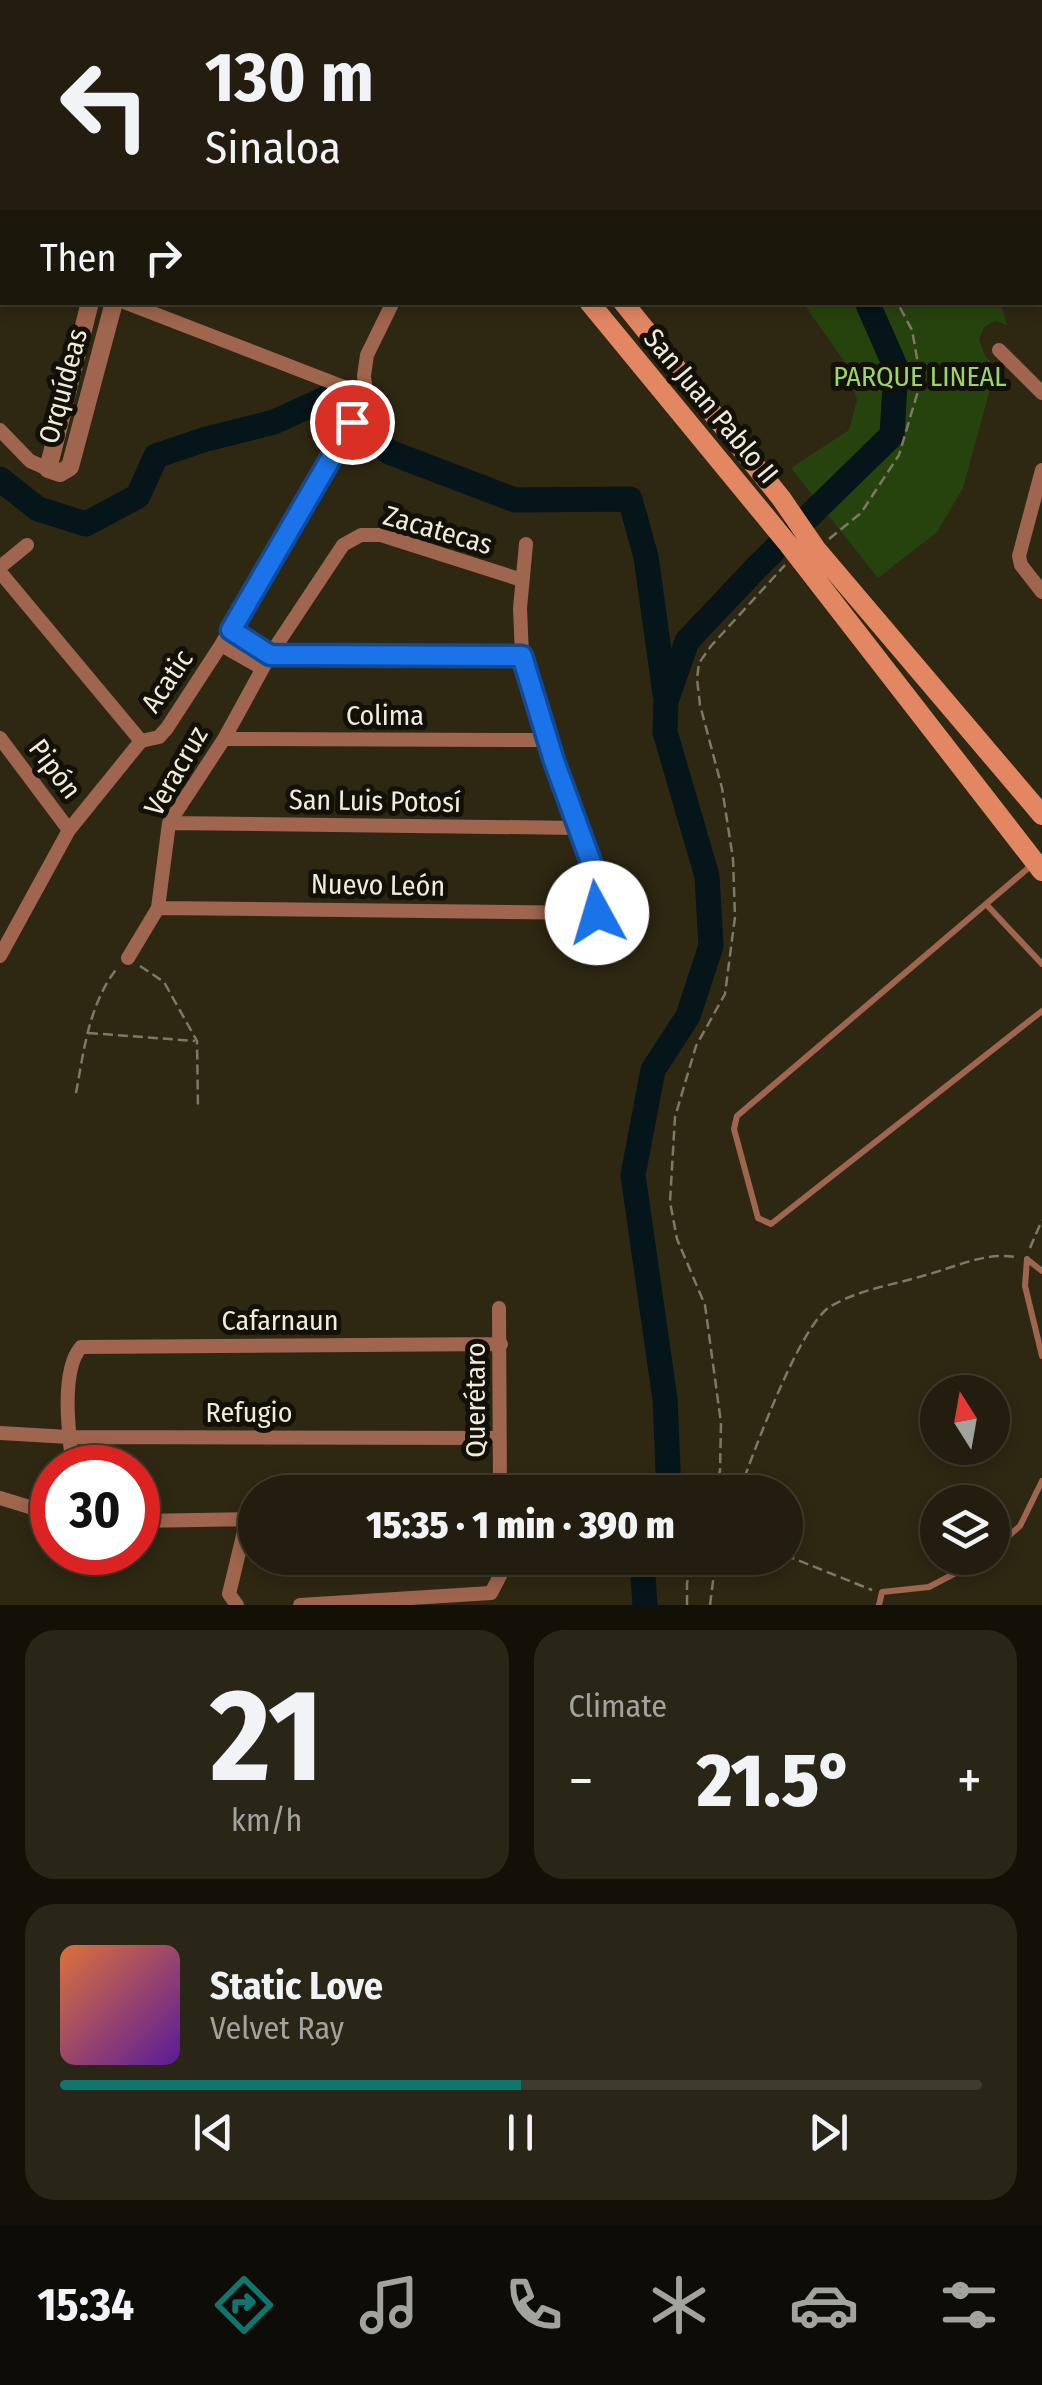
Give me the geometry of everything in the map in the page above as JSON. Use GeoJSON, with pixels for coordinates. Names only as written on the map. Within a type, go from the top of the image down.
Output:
{"type":"FeatureCollection","features":[{"type":"Feature","properties":{"kind":"main road","name":"San Juan Pablo II"},"geometry":{"type":"LineString","coordinates":[[591,305],[763,512],[800,549]]}},
{"type":"Feature","properties":{"kind":"main road","name":"San Juan Pablo II"},"geometry":{"type":"LineString","coordinates":[[625,305],[805,529],[800,549]]}},
{"type":"Feature","properties":{"kind":"main road"},"geometry":{"type":"LineString","coordinates":[[800,549],[1042,815]]}},
{"type":"Feature","properties":{"kind":"main road"},"geometry":{"type":"LineString","coordinates":[[800,549],[1040,862]]}},
{"type":"Feature","properties":{"kind":"street","name":"Orquídeas"},"geometry":{"type":"LineString","coordinates":[[89,305],[48,469],[60,473],[70,467],[113,305]]}},
{"type":"Feature","properties":{"kind":"street"},"geometry":{"type":"LineString","coordinates":[[131,305],[366,399]]}},
{"type":"Feature","properties":{"kind":"street","name":"Acatic"},"geometry":{"type":"LineString","coordinates":[[0,956],[69,830],[140,741],[159,737],[167,728],[222,645],[366,399],[367,355],[392,305]]}},
{"type":"Feature","properties":{"kind":"street"},"geometry":{"type":"LineString","coordinates":[[999,350],[1042,393]]}},
{"type":"Feature","properties":{"kind":"street"},"geometry":{"type":"LineString","coordinates":[[0,430],[30,462],[48,469]]}},
{"type":"Feature","properties":{"kind":"street"},"geometry":{"type":"LineString","coordinates":[[1041,475],[1019,556],[1021,565],[1042,592]]}},
{"type":"Feature","properties":{"kind":"street","name":"Zacatecas"},"geometry":{"type":"LineString","coordinates":[[343,545],[361,535],[381,535],[522,580]]}},
{"type":"Feature","properties":{"kind":"street"},"geometry":{"type":"LineString","coordinates":[[526,544],[522,656],[592,865],[597,913],[582,954]]}},
{"type":"Feature","properties":{"kind":"street"},"geometry":{"type":"LineString","coordinates":[[26,545],[0,570],[140,741]]}},
{"type":"Feature","properties":{"kind":"street","name":"Veracruz"},"geometry":{"type":"LineString","coordinates":[[128,958],[158,908],[169,823],[224,739],[266,662],[343,545]]}},
{"type":"Feature","properties":{"kind":"street"},"geometry":{"type":"LineString","coordinates":[[231,630],[266,662]]}},
{"type":"Feature","properties":{"kind":"street"},"geometry":{"type":"LineString","coordinates":[[222,645],[266,662],[522,656]]}},
{"type":"Feature","properties":{"kind":"street","name":"Pipón"},"geometry":{"type":"LineString","coordinates":[[0,738],[69,830]]}},
{"type":"Feature","properties":{"kind":"street","name":"Colima"},"geometry":{"type":"LineString","coordinates":[[224,739],[547,740]]}},
{"type":"Feature","properties":{"kind":"street","name":"San Luis Potosí"},"geometry":{"type":"LineString","coordinates":[[169,823],[580,828]]}},
{"type":"Feature","properties":{"kind":"street","name":"Nuevo León"},"geometry":{"type":"LineString","coordinates":[[158,908],[597,913]]}},
{"type":"Feature","properties":{"kind":"street","name":"Querétaro"},"geometry":{"type":"LineString","coordinates":[[500,1308],[500,1475]]}},
{"type":"Feature","properties":{"kind":"street","name":"Cafarnaun"},"geometry":{"type":"LineString","coordinates":[[70,1437],[70,1365],[81,1347],[501,1344]]}},
{"type":"Feature","properties":{"kind":"street","name":"Refugio"},"geometry":{"type":"LineString","coordinates":[[0,1433],[70,1437],[499,1438]]}},
{"type":"Feature","properties":{"kind":"street"},"geometry":{"type":"LineString","coordinates":[[70,1437],[71,1445]]}},
{"type":"Feature","properties":{"kind":"street"},"geometry":{"type":"LineString","coordinates":[[0,1498],[30,1507]]}},
{"type":"Feature","properties":{"kind":"street"},"geometry":{"type":"LineString","coordinates":[[160,1520],[238,1518]]}},
{"type":"Feature","properties":{"kind":"street"},"geometry":{"type":"LineString","coordinates":[[233,1600],[238,1575]]}},
{"type":"Feature","properties":{"kind":"street"},"geometry":{"type":"LineString","coordinates":[[300,1605],[491,1593],[500,1575]]}},
{"type":"Feature","properties":{"kind":"lane"},"geometry":{"type":"LineString","coordinates":[[1040,862],[737,1116],[734,1129],[758,1218],[771,1224],[1042,1011]]}},
{"type":"Feature","properties":{"kind":"lane"},"geometry":{"type":"LineString","coordinates":[[986,904],[1042,964]]}},
{"type":"Feature","properties":{"kind":"lane"},"geometry":{"type":"LineString","coordinates":[[1027,1259],[1042,1270]]}},
{"type":"Feature","properties":{"kind":"lane"},"geometry":{"type":"LineString","coordinates":[[1027,1259],[1025,1286],[1042,1356]]}},
{"type":"Feature","properties":{"kind":"lane"},"geometry":{"type":"LineString","coordinates":[[1010,1535],[1020,1526],[1042,1481]]}},
{"type":"Feature","properties":{"kind":"lane"},"geometry":{"type":"LineString","coordinates":[[879,1605],[882,1592],[929,1587],[952,1575]]}},
{"type":"Feature","properties":{"kind":"path"},"geometry":{"type":"LineString","coordinates":[[719,1475],[721,1423],[705,1305],[677,1239],[670,1202],[675,1116],[696,1046],[725,994],[735,916],[730,841],[696,679],[699,662],[711,646],[800,549],[862,513],[899,456],[921,381],[912,330],[899,305]]}},
{"type":"Feature","properties":{"kind":"path"},"geometry":{"type":"LineString","coordinates":[[76,1094],[86,1033],[106,983],[128,958],[164,982],[197,1041],[198,1109]]}},
{"type":"Feature","properties":{"kind":"path"},"geometry":{"type":"LineString","coordinates":[[86,1033],[197,1041]]}},
{"type":"Feature","properties":{"kind":"path"},"geometry":{"type":"LineString","coordinates":[[745,1475],[767,1416],[804,1341],[826,1308],[881,1284],[916,1278],[980,1258],[998,1254],[1027,1259],[1042,1220]]}},
{"type":"Feature","properties":{"kind":"path"},"geometry":{"type":"LineString","coordinates":[[803,1563],[882,1592]]}},
{"type":"Feature","properties":{"kind":"path"},"geometry":{"type":"LineString","coordinates":[[687,1605],[690,1575]]}},
{"type":"Feature","properties":{"kind":"path"},"geometry":{"type":"LineString","coordinates":[[710,1605],[714,1575]]}},
{"type":"Feature","properties":{"kind":"green space","name":"PARQUE LINEAL"},"geometry":{"type":"Polygon","coordinates":[[[804,305],[1002,305],[1007,325],[995,321],[984,327],[979,339],[985,356],[996,367],[963,488],[937,532],[878,578],[791,468],[849,430],[857,400],[847,365],[804,305]]]}},
{"type":"Feature","properties":{"kind":"waterway"},"geometry":{"type":"LineString","coordinates":[[668,1475],[665,1399],[633,1175],[653,1070],[688,1016],[711,946],[707,876],[665,732],[666,701],[687,641],[892,435],[896,368],[868,305]]}},
{"type":"Feature","properties":{"kind":"waterway"},"geometry":{"type":"LineString","coordinates":[[0,479],[38,509],[86,524],[138,496],[156,456],[274,422],[331,396],[389,452],[515,500],[630,499],[646,557],[665,694]]}},
{"type":"Feature","properties":{"kind":"waterway"},"geometry":{"type":"LineString","coordinates":[[643,1575],[645,1605]]}},
{"type":"Feature","properties":{"kind":"route"},"geometry":{"type":"LineString","coordinates":[[352,422],[231,630],[270,655],[522,656],[560,782],[592,865],[597,913]]}}]}
